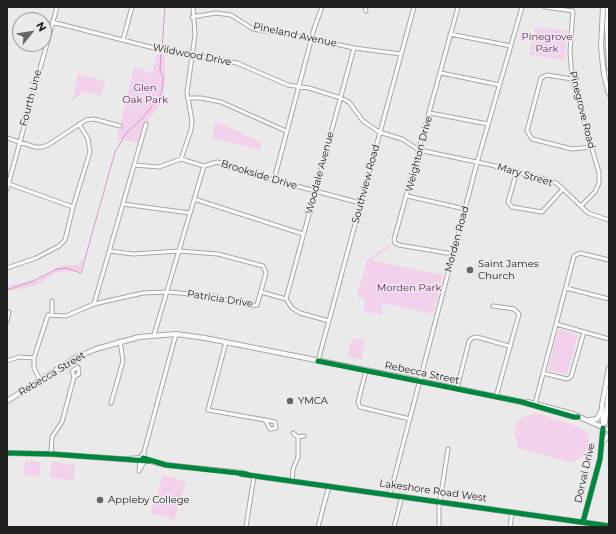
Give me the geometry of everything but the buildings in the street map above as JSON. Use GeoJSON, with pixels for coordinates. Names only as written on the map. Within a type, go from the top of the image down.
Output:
{"type":"FeatureCollection","features":[{"type":"Feature","properties":{"kind":"main road"},"geometry":{"type":"LineString","coordinates":[[603,7],[601,46],[609,94]]}},
{"type":"Feature","properties":{"kind":"main road"},"geometry":{"type":"LineString","coordinates":[[608,7],[607,33],[609,68]]}},
{"type":"Feature","properties":{"kind":"main road","name":"Rebecca Street"},"geometry":{"type":"LineString","coordinates":[[7,401],[75,358],[96,348],[120,341],[154,335],[176,334],[226,342],[535,404],[567,412],[609,430]]}},
{"type":"Feature","properties":{"kind":"main road","name":"Dorval Drive"},"geometry":{"type":"LineString","coordinates":[[583,522],[602,446],[602,405],[609,368]]}},
{"type":"Feature","properties":{"kind":"main road","name":"Dorval Drive"},"geometry":{"type":"LineString","coordinates":[[603,428],[609,390]]}},
{"type":"Feature","properties":{"kind":"main road","name":"Rebecca Street"},"geometry":{"type":"LineString","coordinates":[[522,402],[578,417]]}},
{"type":"Feature","properties":{"kind":"main road"},"geometry":{"type":"LineString","coordinates":[[585,420],[593,420],[599,417],[602,405]]}},
{"type":"Feature","properties":{"kind":"main road"},"geometry":{"type":"LineString","coordinates":[[602,446],[609,435]]}},
{"type":"Feature","properties":{"kind":"main road","name":"Lakeshore Road West"},"geometry":{"type":"LineString","coordinates":[[7,453],[51,454],[144,460],[609,526]]}},
{"type":"Feature","properties":{"kind":"street","name":"Fourth Line"},"geometry":{"type":"LineString","coordinates":[[52,22],[56,7]]}},
{"type":"Feature","properties":{"kind":"street"},"geometry":{"type":"LineString","coordinates":[[123,40],[132,7]]}},
{"type":"Feature","properties":{"kind":"street"},"geometry":{"type":"LineString","coordinates":[[134,164],[159,167],[181,160],[191,130],[192,121],[188,98],[195,35],[192,17],[193,7]]}},
{"type":"Feature","properties":{"kind":"street"},"geometry":{"type":"LineString","coordinates":[[274,180],[314,29],[322,7]]}},
{"type":"Feature","properties":{"kind":"street","name":"Southview Road"},"geometry":{"type":"LineString","coordinates":[[318,361],[400,54],[414,7]]}},
{"type":"Feature","properties":{"kind":"street","name":"Weighton Drive"},"geometry":{"type":"LineString","coordinates":[[453,254],[395,243],[396,230],[407,196],[458,7]]}},
{"type":"Feature","properties":{"kind":"street","name":"Morden Road"},"geometry":{"type":"LineString","coordinates":[[390,494],[477,163],[522,7]]}},
{"type":"Feature","properties":{"kind":"street","name":"Pinegrove Road"},"geometry":{"type":"LineString","coordinates":[[545,7],[573,11],[570,50],[572,79],[599,173],[599,183],[595,192],[581,206]]}},
{"type":"Feature","properties":{"kind":"street","name":"Pineland Avenue"},"geometry":{"type":"LineString","coordinates":[[192,17],[216,13],[231,15],[253,29],[354,48],[400,54]]}},
{"type":"Feature","properties":{"kind":"street","name":"Wildwood Drive"},"geometry":{"type":"LineString","coordinates":[[52,22],[123,40],[237,63],[288,85],[341,98],[349,102],[363,121],[379,132],[402,139],[419,150],[477,163]]}},
{"type":"Feature","properties":{"kind":"street"},"geometry":{"type":"LineString","coordinates":[[450,34],[511,46]]}},
{"type":"Feature","properties":{"kind":"street","name":"Woodale Avenue"},"geometry":{"type":"LineString","coordinates":[[286,299],[354,48]]}},
{"type":"Feature","properties":{"kind":"street","name":"Fourth Line"},"geometry":{"type":"LineString","coordinates":[[7,189],[44,52]]}},
{"type":"Feature","properties":{"kind":"street"},"geometry":{"type":"LineString","coordinates":[[441,73],[500,85]]}},
{"type":"Feature","properties":{"kind":"street"},"geometry":{"type":"LineString","coordinates":[[572,79],[547,75],[541,78],[527,131],[532,139],[572,149],[592,147]]}},
{"type":"Feature","properties":{"kind":"street"},"geometry":{"type":"LineString","coordinates":[[188,98],[201,98],[221,102],[286,131]]}},
{"type":"Feature","properties":{"kind":"street"},"geometry":{"type":"LineString","coordinates":[[430,113],[488,124]]}},
{"type":"Feature","properties":{"kind":"street"},"geometry":{"type":"LineString","coordinates":[[7,138],[35,147],[42,147],[48,145],[79,124],[94,119],[120,126]]}},
{"type":"Feature","properties":{"kind":"street"},"geometry":{"type":"LineString","coordinates":[[7,268],[36,258],[59,246],[65,240],[73,207],[90,152],[88,139],[79,124]]}},
{"type":"Feature","properties":{"kind":"street"},"geometry":{"type":"LineString","coordinates":[[94,304],[146,124]]}},
{"type":"Feature","properties":{"kind":"street","name":"Brookside Drive"},"geometry":{"type":"LineString","coordinates":[[181,160],[204,166],[217,162],[274,180],[360,203]]}},
{"type":"Feature","properties":{"kind":"street","name":"Mary Street"},"geometry":{"type":"LineString","coordinates":[[477,163],[517,171],[556,183],[588,213],[609,220]]}},
{"type":"Feature","properties":{"kind":"street"},"geometry":{"type":"LineString","coordinates":[[154,335],[168,292],[204,166]]}},
{"type":"Feature","properties":{"kind":"street"},"geometry":{"type":"LineString","coordinates":[[517,171],[508,202],[512,207],[542,212],[563,189]]}},
{"type":"Feature","properties":{"kind":"street"},"geometry":{"type":"LineString","coordinates":[[9,184],[73,207]]}},
{"type":"Feature","properties":{"kind":"street"},"geometry":{"type":"LineString","coordinates":[[407,196],[465,209]]}},
{"type":"Feature","properties":{"kind":"street"},"geometry":{"type":"LineString","coordinates":[[194,199],[303,234]]}},
{"type":"Feature","properties":{"kind":"street"},"geometry":{"type":"LineString","coordinates":[[123,204],[190,213]]}},
{"type":"Feature","properties":{"kind":"street"},"geometry":{"type":"LineString","coordinates":[[110,251],[134,254],[179,251],[218,254],[263,266],[266,273],[261,292],[286,299],[292,308],[300,313],[329,321]]}},
{"type":"Feature","properties":{"kind":"street"},"geometry":{"type":"LineString","coordinates":[[535,404],[576,254],[609,260]]}},
{"type":"Feature","properties":{"kind":"street"},"geometry":{"type":"LineString","coordinates":[[566,288],[609,299]]}},
{"type":"Feature","properties":{"kind":"street","name":"Patricia Drive"},"geometry":{"type":"LineString","coordinates":[[52,315],[66,316],[94,304],[143,293],[168,292],[211,296],[252,306],[257,305],[261,292]]}},
{"type":"Feature","properties":{"kind":"street"},"geometry":{"type":"LineString","coordinates":[[40,380],[34,368],[34,358],[48,315],[52,315],[52,301]]}},
{"type":"Feature","properties":{"kind":"street"},"geometry":{"type":"LineString","coordinates":[[494,306],[514,309],[519,314],[496,397]]}},
{"type":"Feature","properties":{"kind":"street"},"geometry":{"type":"LineString","coordinates":[[7,321],[9,312]]}},
{"type":"Feature","properties":{"kind":"street"},"geometry":{"type":"LineString","coordinates":[[556,324],[609,338]]}},
{"type":"Feature","properties":{"kind":"street"},"geometry":{"type":"LineString","coordinates":[[543,373],[567,379],[571,377],[584,332]]}},
{"type":"Feature","properties":{"kind":"street"},"geometry":{"type":"LineString","coordinates":[[144,460],[144,452],[176,334]]}},
{"type":"Feature","properties":{"kind":"street"},"geometry":{"type":"LineString","coordinates":[[457,389],[469,341],[472,338],[477,337],[509,346]]}},
{"type":"Feature","properties":{"kind":"street"},"geometry":{"type":"LineString","coordinates":[[111,403],[123,361],[120,341]]}},
{"type":"Feature","properties":{"kind":"street"},"geometry":{"type":"LineString","coordinates":[[226,342],[208,410],[265,420]]}},
{"type":"Feature","properties":{"kind":"street"},"geometry":{"type":"LineString","coordinates":[[7,361],[19,357],[34,358]]}},
{"type":"Feature","properties":{"kind":"street"},"geometry":{"type":"LineString","coordinates":[[366,371],[358,402],[360,407],[362,409],[410,419]]}},
{"type":"Feature","properties":{"kind":"street"},"geometry":{"type":"LineString","coordinates":[[51,454],[52,437],[62,422],[74,377]]}},
{"type":"Feature","properties":{"kind":"street"},"geometry":{"type":"LineString","coordinates":[[293,433],[298,437],[304,436]]}},
{"type":"Feature","properties":{"kind":"street"},"geometry":{"type":"LineString","coordinates":[[292,481],[294,467],[298,457],[298,437]]}},
{"type":"Feature","properties":{"kind":"street"},"geometry":{"type":"LineString","coordinates":[[439,527],[440,502],[448,449]]}},
{"type":"Feature","properties":{"kind":"street"},"geometry":{"type":"LineString","coordinates":[[246,527],[254,476]]}},
{"type":"Feature","properties":{"kind":"street"},"geometry":{"type":"LineString","coordinates":[[318,527],[329,486]]}},
{"type":"Feature","properties":{"kind":"street"},"geometry":{"type":"LineString","coordinates":[[394,527],[402,496]]}},
{"type":"Feature","properties":{"kind":"street"},"geometry":{"type":"LineString","coordinates":[[510,527],[512,512]]}},
{"type":"Feature","properties":{"kind":"green space","name":"Pinegrove Park"},"geometry":{"type":"Polygon","coordinates":[[[535,27],[567,31],[565,60],[529,55],[535,27]]]}},
{"type":"Feature","properties":{"kind":"green space","name":"Glen Oak Park"},"geometry":{"type":"Polygon","coordinates":[[[156,55],[165,55],[165,81],[159,107],[143,126],[138,143],[117,139],[134,67],[152,73],[156,55]]]}},
{"type":"Feature","properties":{"kind":"green space"},"geometry":{"type":"Polygon","coordinates":[[[78,74],[105,81],[101,96],[85,92],[72,100],[78,74]]]}},
{"type":"Feature","properties":{"kind":"green space"},"geometry":{"type":"Polygon","coordinates":[[[216,121],[262,143],[260,150],[212,138],[216,121]]]}},
{"type":"Feature","properties":{"kind":"green space","name":"Morden Park"},"geometry":{"type":"Polygon","coordinates":[[[390,244],[391,246],[371,260],[443,275],[433,314],[382,303],[382,315],[364,311],[365,299],[357,297],[367,260],[390,244]]]}},
{"type":"Feature","properties":{"kind":"green space"},"geometry":{"type":"Polygon","coordinates":[[[81,260],[83,261],[80,271],[58,272],[35,286],[7,291],[7,286],[41,278],[56,268],[65,265],[79,265],[81,260]]]}},
{"type":"Feature","properties":{"kind":"green space"},"geometry":{"type":"Polygon","coordinates":[[[560,329],[578,335],[567,375],[548,370],[558,330],[560,329]]]}},
{"type":"Feature","properties":{"kind":"green space"},"geometry":{"type":"Polygon","coordinates":[[[352,338],[365,341],[361,360],[348,357],[352,338]]]}},
{"type":"Feature","properties":{"kind":"green space"},"geometry":{"type":"Polygon","coordinates":[[[536,413],[582,428],[588,435],[589,445],[583,457],[570,463],[519,448],[514,434],[516,425],[522,417],[536,413]]]}},
{"type":"Feature","properties":{"kind":"green space"},"geometry":{"type":"Polygon","coordinates":[[[26,460],[41,462],[39,477],[23,475],[26,460]]]}},
{"type":"Feature","properties":{"kind":"green space"},"geometry":{"type":"Polygon","coordinates":[[[52,461],[75,466],[73,481],[49,477],[52,461]]]}},
{"type":"Feature","properties":{"kind":"green space"},"geometry":{"type":"Polygon","coordinates":[[[163,475],[186,482],[174,520],[151,513],[163,475]]]}},
{"type":"Feature","properties":{"kind":"waterway"},"geometry":{"type":"LineString","coordinates":[[162,47],[165,7]]}},
{"type":"Feature","properties":{"kind":"waterway"},"geometry":{"type":"LineString","coordinates":[[7,290],[33,281],[57,269],[66,268],[81,273],[115,152],[127,132],[142,119],[162,93],[163,77],[160,70],[161,52]]}},
{"type":"Feature","properties":{"kind":"cycle path"},"geometry":{"type":"LineString","coordinates":[[318,361],[522,402],[578,417]]}},
{"type":"Feature","properties":{"kind":"cycle path"},"geometry":{"type":"LineString","coordinates":[[583,522],[600,459],[603,428]]}},
{"type":"Feature","properties":{"kind":"cycle path"},"geometry":{"type":"LineString","coordinates":[[7,453],[51,454],[149,461]]}},
{"type":"Feature","properties":{"kind":"cycle path"},"geometry":{"type":"LineString","coordinates":[[143,458],[166,465],[247,474]]}},
{"type":"Feature","properties":{"kind":"cycle path"},"geometry":{"type":"LineString","coordinates":[[241,474],[609,526]]}},
{"type":"Feature","properties":{"kind":"place","name":"Saint James Church"},"geometry":{"type":"Point","coordinates":[470,270]}},
{"type":"Feature","properties":{"kind":"place","name":"YMCA"},"geometry":{"type":"Point","coordinates":[290,401]}},
{"type":"Feature","properties":{"kind":"place","name":"Appleby College"},"geometry":{"type":"Point","coordinates":[100,500]}}]}
